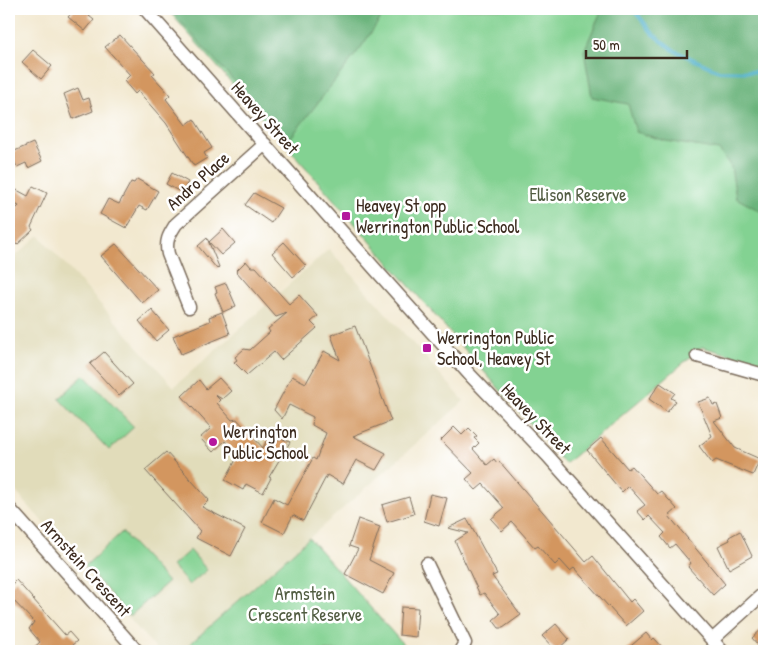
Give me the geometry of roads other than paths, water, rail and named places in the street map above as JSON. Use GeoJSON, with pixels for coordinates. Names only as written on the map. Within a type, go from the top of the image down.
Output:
{"type":"FeatureCollection","features":[{"type":"Feature","properties":{"kind":"street","name":"Heavey Street"},"geometry":{"type":"LineString","coordinates":[[145,9],[470,375],[547,455],[722,651]]}},
{"type":"Feature","properties":{"kind":"street","name":"Andro Place"},"geometry":{"type":"LineString","coordinates":[[189,307],[168,254],[166,246],[168,236],[176,224],[265,144]]}},
{"type":"Feature","properties":{"kind":"street"},"geometry":{"type":"LineString","coordinates":[[697,356],[764,376]]}},
{"type":"Feature","properties":{"kind":"street","name":"Armstein Crescent"},"geometry":{"type":"LineString","coordinates":[[9,508],[137,651]]}},
{"type":"Feature","properties":{"kind":"street"},"geometry":{"type":"LineString","coordinates":[[428,564],[465,642],[460,651]]}},
{"type":"Feature","properties":{"kind":"street"},"geometry":{"type":"LineString","coordinates":[[712,640],[764,593]]}},
{"type":"Feature","properties":{"kind":"waterway"},"geometry":{"type":"LineString","coordinates":[[633,9],[654,35],[675,51],[719,71],[764,72]]}},
{"type":"Feature","properties":{"kind":"place","name":"Heavey St opp Werrington Public School"},"geometry":{"type":"Point","coordinates":[346,216]}},
{"type":"Feature","properties":{"kind":"place","name":"Werrington Public School, Heavey St"},"geometry":{"type":"Point","coordinates":[427,348]}},
{"type":"Feature","properties":{"kind":"place","name":"Werrington Public School"},"geometry":{"type":"Point","coordinates":[213,442]}},
{"type":"Feature","properties":{"kind":"park label","name":"Ellison Reserve"},"geometry":{"type":"Point","coordinates":[578,195]}},
{"type":"Feature","properties":{"kind":"park label","name":"Armstein Crescent Reserve"},"geometry":{"type":"Point","coordinates":[305,604]}}]}
